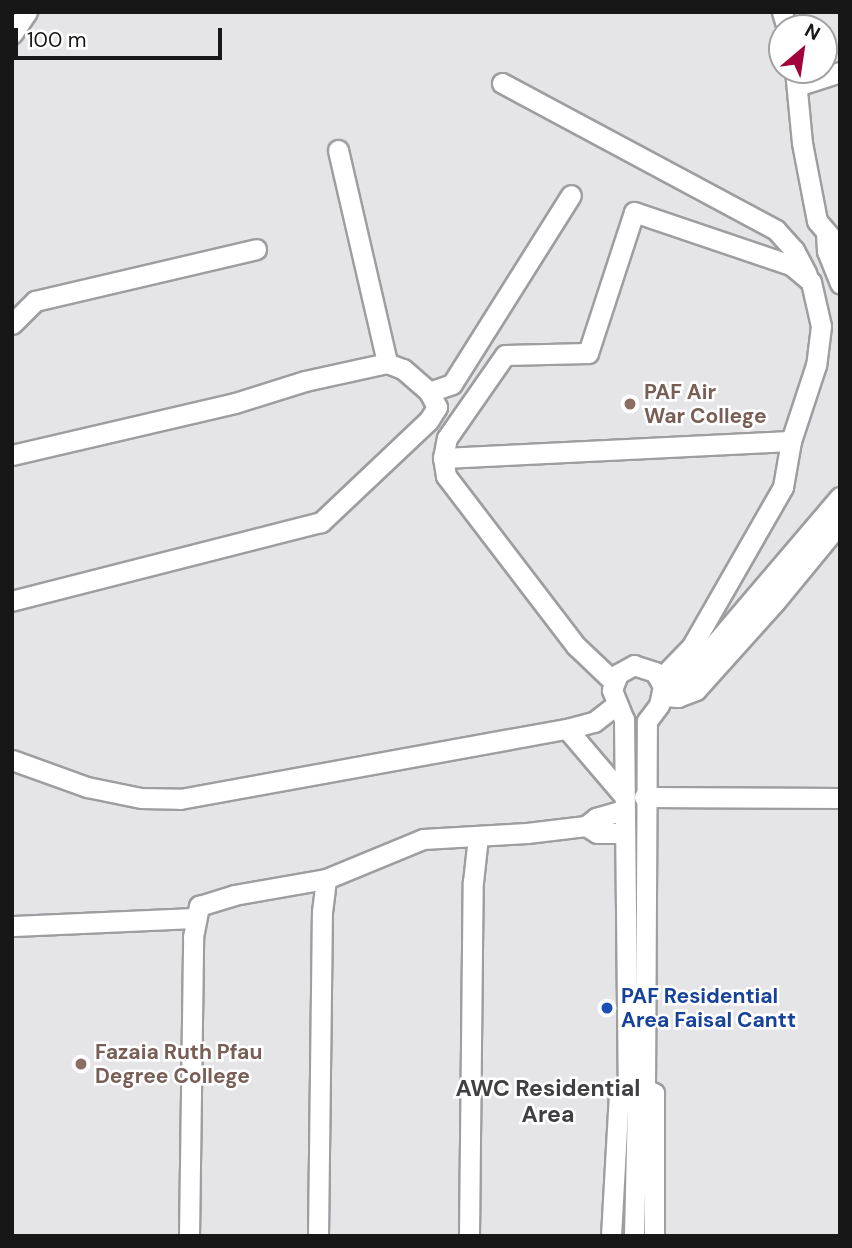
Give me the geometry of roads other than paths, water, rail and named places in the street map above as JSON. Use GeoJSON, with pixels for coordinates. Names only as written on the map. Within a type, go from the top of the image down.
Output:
{"type":"FeatureCollection","features":[{"type":"Feature","properties":{"kind":"street"},"geometry":{"type":"LineString","coordinates":[[12,34],[27,12]]}},
{"type":"Feature","properties":{"kind":"street"},"geometry":{"type":"LineString","coordinates":[[502,83],[776,230],[794,250],[811,282],[821,326],[816,365],[791,441],[783,487],[692,646],[662,687],[647,721],[645,887],[636,1093],[634,1236]]}},
{"type":"Feature","properties":{"kind":"street"},"geometry":{"type":"LineString","coordinates":[[797,84],[802,143],[817,221],[834,242],[840,283]]}},
{"type":"Feature","properties":{"kind":"street"},"geometry":{"type":"LineString","coordinates":[[338,150],[387,363]]}},
{"type":"Feature","properties":{"kind":"street"},"geometry":{"type":"LineString","coordinates":[[429,392],[452,384],[571,195]]}},
{"type":"Feature","properties":{"kind":"street"},"geometry":{"type":"LineString","coordinates":[[614,682],[576,646],[446,476],[443,458],[447,438],[505,355],[588,353],[634,212],[791,265],[811,282]]}},
{"type":"Feature","properties":{"kind":"street"},"geometry":{"type":"LineString","coordinates":[[12,324],[35,301],[256,249]]}},
{"type":"Feature","properties":{"kind":"street"},"geometry":{"type":"LineString","coordinates":[[12,455],[235,403],[305,380],[387,363],[403,369],[429,392],[436,407],[429,421],[321,522],[12,601]]}},
{"type":"Feature","properties":{"kind":"street"},"geometry":{"type":"LineString","coordinates":[[443,458],[791,441]]}},
{"type":"Feature","properties":{"kind":"street"},"geometry":{"type":"LineString","coordinates":[[662,687],[690,673],[840,497]]}},
{"type":"Feature","properties":{"kind":"street"},"geometry":{"type":"LineString","coordinates":[[636,1093],[623,833],[624,719],[616,705],[612,690],[614,682],[618,674],[634,665],[648,667],[662,687],[678,697],[696,690],[775,602],[840,523]]}},
{"type":"Feature","properties":{"kind":"street"},"geometry":{"type":"LineString","coordinates":[[12,760],[87,788],[141,798],[180,799],[567,729],[594,722],[616,705]]}},
{"type":"Feature","properties":{"kind":"street"},"geometry":{"type":"LineString","coordinates":[[567,729],[624,803]]}},
{"type":"Feature","properties":{"kind":"street"},"geometry":{"type":"LineString","coordinates":[[644,797],[840,798]]}},
{"type":"Feature","properties":{"kind":"street"},"geometry":{"type":"LineString","coordinates":[[189,1236],[193,937],[199,906],[234,895],[326,879],[424,839],[478,837],[586,825],[624,803]]}},
{"type":"Feature","properties":{"kind":"street"},"geometry":{"type":"LineString","coordinates":[[586,825],[597,833],[623,833]]}},
{"type":"Feature","properties":{"kind":"street"},"geometry":{"type":"LineString","coordinates":[[469,1236],[473,882],[478,837]]}},
{"type":"Feature","properties":{"kind":"street"},"geometry":{"type":"LineString","coordinates":[[318,1236],[322,912],[326,879]]}},
{"type":"Feature","properties":{"kind":"street"},"geometry":{"type":"LineString","coordinates":[[625,889],[645,887]]}},
{"type":"Feature","properties":{"kind":"street"},"geometry":{"type":"LineString","coordinates":[[12,926],[196,918]]}},
{"type":"Feature","properties":{"kind":"street"},"geometry":{"type":"LineString","coordinates":[[611,1236],[619,1093],[654,1093],[654,1236]]}},
{"type":"Feature","properties":{"kind":"place","name":"PAF Air War College"},"geometry":{"type":"Point","coordinates":[630,404]}},
{"type":"Feature","properties":{"kind":"place","name":"PAF Residential Area Faisal Cantt"},"geometry":{"type":"Point","coordinates":[607,1008]}},
{"type":"Feature","properties":{"kind":"place","name":"Fazaia Ruth Pfau Degree College"},"geometry":{"type":"Point","coordinates":[81,1064]}},
{"type":"Feature","properties":{"kind":"district","name":"AWC Residential Area"},"geometry":{"type":"Point","coordinates":[548,1101]}}]}
